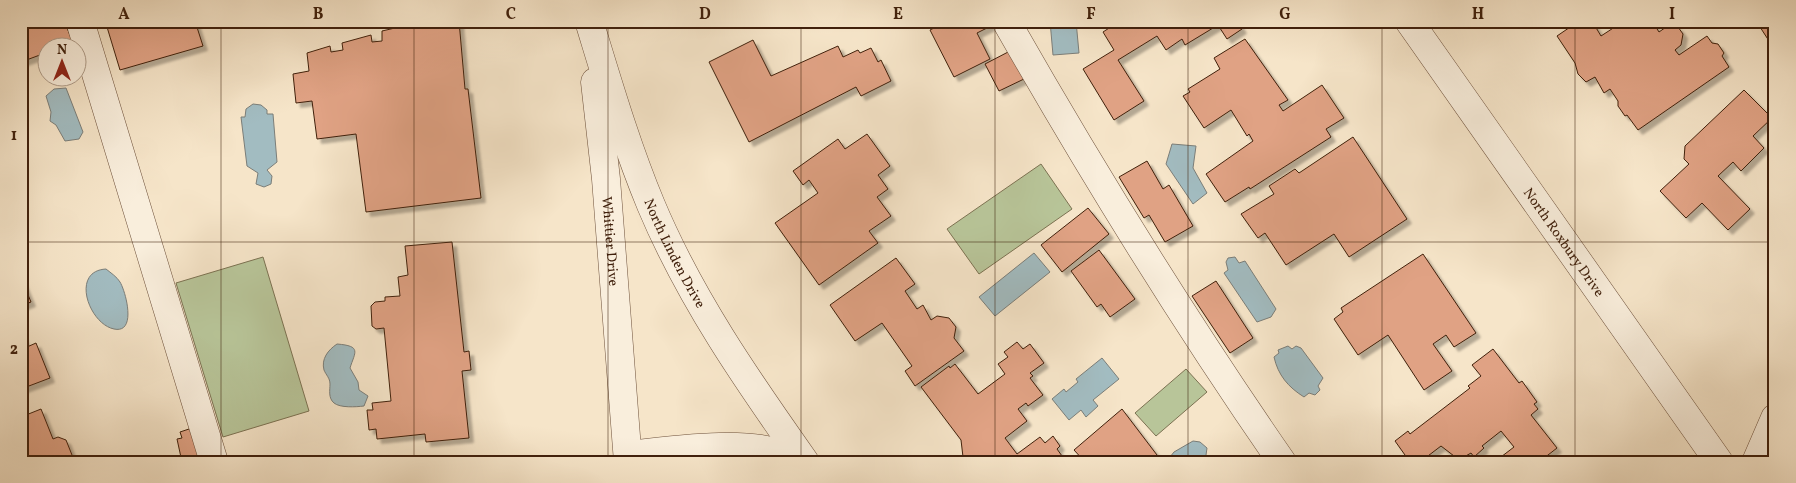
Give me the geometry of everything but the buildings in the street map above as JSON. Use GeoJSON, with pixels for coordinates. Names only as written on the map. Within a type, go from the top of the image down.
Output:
{"type":"FeatureCollection","features":[{"type":"Feature","properties":{"kind":"street"},"geometry":{"type":"LineString","coordinates":[[80,21],[214,462]]}},
{"type":"Feature","properties":{"kind":"street","name":"Whittier Drive"},"geometry":{"type":"LineString","coordinates":[[584,21],[593,72],[606,179],[628,458]]}},
{"type":"Feature","properties":{"kind":"street","name":"North Linden Drive"},"geometry":{"type":"LineString","coordinates":[[589,21],[625,137],[651,206],[680,267],[740,371],[805,462]]}},
{"type":"Feature","properties":{"kind":"street"},"geometry":{"type":"LineString","coordinates":[[1006,21],[1080,152],[1154,271],[1282,462]]}},
{"type":"Feature","properties":{"kind":"street","name":"North Roxbury Drive"},"geometry":{"type":"LineString","coordinates":[[1409,21],[1719,462]]}},
{"type":"Feature","properties":{"kind":"street"},"geometry":{"type":"LineString","coordinates":[[1756,462],[1775,418]]}},
{"type":"Feature","properties":{"kind":"street"},"geometry":{"type":"LineString","coordinates":[[628,458],[720,447],[757,447],[795,462]]}},
{"type":"Feature","properties":{"kind":"green space"},"geometry":{"type":"Polygon","coordinates":[[[1041,164],[1072,209],[979,274],[947,229],[1041,164]]]}},
{"type":"Feature","properties":{"kind":"green space"},"geometry":{"type":"Polygon","coordinates":[[[263,257],[309,411],[223,437],[176,283],[263,257]]]}},
{"type":"Feature","properties":{"kind":"green space"},"geometry":{"type":"Polygon","coordinates":[[[1186,369],[1207,392],[1156,436],[1135,413],[1186,369]]]}},
{"type":"Feature","properties":{"kind":"water"},"geometry":{"type":"Polygon","coordinates":[[[1050,21],[1076,21],[1079,53],[1053,55],[1050,21]]]}},
{"type":"Feature","properties":{"kind":"water"},"geometry":{"type":"Polygon","coordinates":[[[66,88],[83,132],[79,139],[65,141],[56,125],[50,121],[51,112],[46,96],[54,89],[66,88]]]}},
{"type":"Feature","properties":{"kind":"water"},"geometry":{"type":"Polygon","coordinates":[[[253,104],[261,105],[267,110],[267,114],[273,114],[277,162],[267,170],[272,176],[271,184],[264,187],[256,184],[258,173],[247,166],[241,117],[245,117],[246,109],[253,104]]]}},
{"type":"Feature","properties":{"kind":"water"},"geometry":{"type":"Polygon","coordinates":[[[1172,144],[1196,146],[1193,168],[1207,193],[1193,204],[1166,164],[1172,144]]]}},
{"type":"Feature","properties":{"kind":"water"},"geometry":{"type":"Polygon","coordinates":[[[1034,253],[1050,272],[995,316],[979,297],[1034,253]]]}},
{"type":"Feature","properties":{"kind":"water"},"geometry":{"type":"Polygon","coordinates":[[[1235,257],[1239,263],[1245,261],[1276,309],[1271,317],[1257,322],[1224,273],[1228,270],[1226,262],[1228,258],[1235,257]]]}},
{"type":"Feature","properties":{"kind":"water"},"geometry":{"type":"Polygon","coordinates":[[[106,269],[119,280],[125,294],[128,319],[121,329],[114,329],[105,325],[97,318],[87,298],[86,288],[89,279],[95,272],[106,269]]]}},
{"type":"Feature","properties":{"kind":"water"},"geometry":{"type":"Polygon","coordinates":[[[337,344],[350,346],[355,351],[350,368],[358,382],[359,390],[368,396],[364,406],[340,406],[331,399],[330,382],[323,366],[328,352],[337,344]]]}},
{"type":"Feature","properties":{"kind":"water"},"geometry":{"type":"Polygon","coordinates":[[[1288,346],[1292,349],[1296,346],[1301,348],[1323,378],[1318,386],[1320,390],[1315,395],[1309,393],[1304,397],[1293,389],[1281,375],[1274,357],[1279,353],[1278,350],[1288,346]]]}},
{"type":"Feature","properties":{"kind":"water"},"geometry":{"type":"Polygon","coordinates":[[[1102,358],[1119,379],[1093,400],[1098,406],[1086,417],[1081,410],[1069,420],[1052,399],[1064,389],[1066,392],[1078,382],[1076,379],[1102,358]]]}},
{"type":"Feature","properties":{"kind":"water"},"geometry":{"type":"Polygon","coordinates":[[[1193,441],[1200,442],[1207,448],[1205,462],[1166,462],[1174,452],[1193,441]]]}}]}
